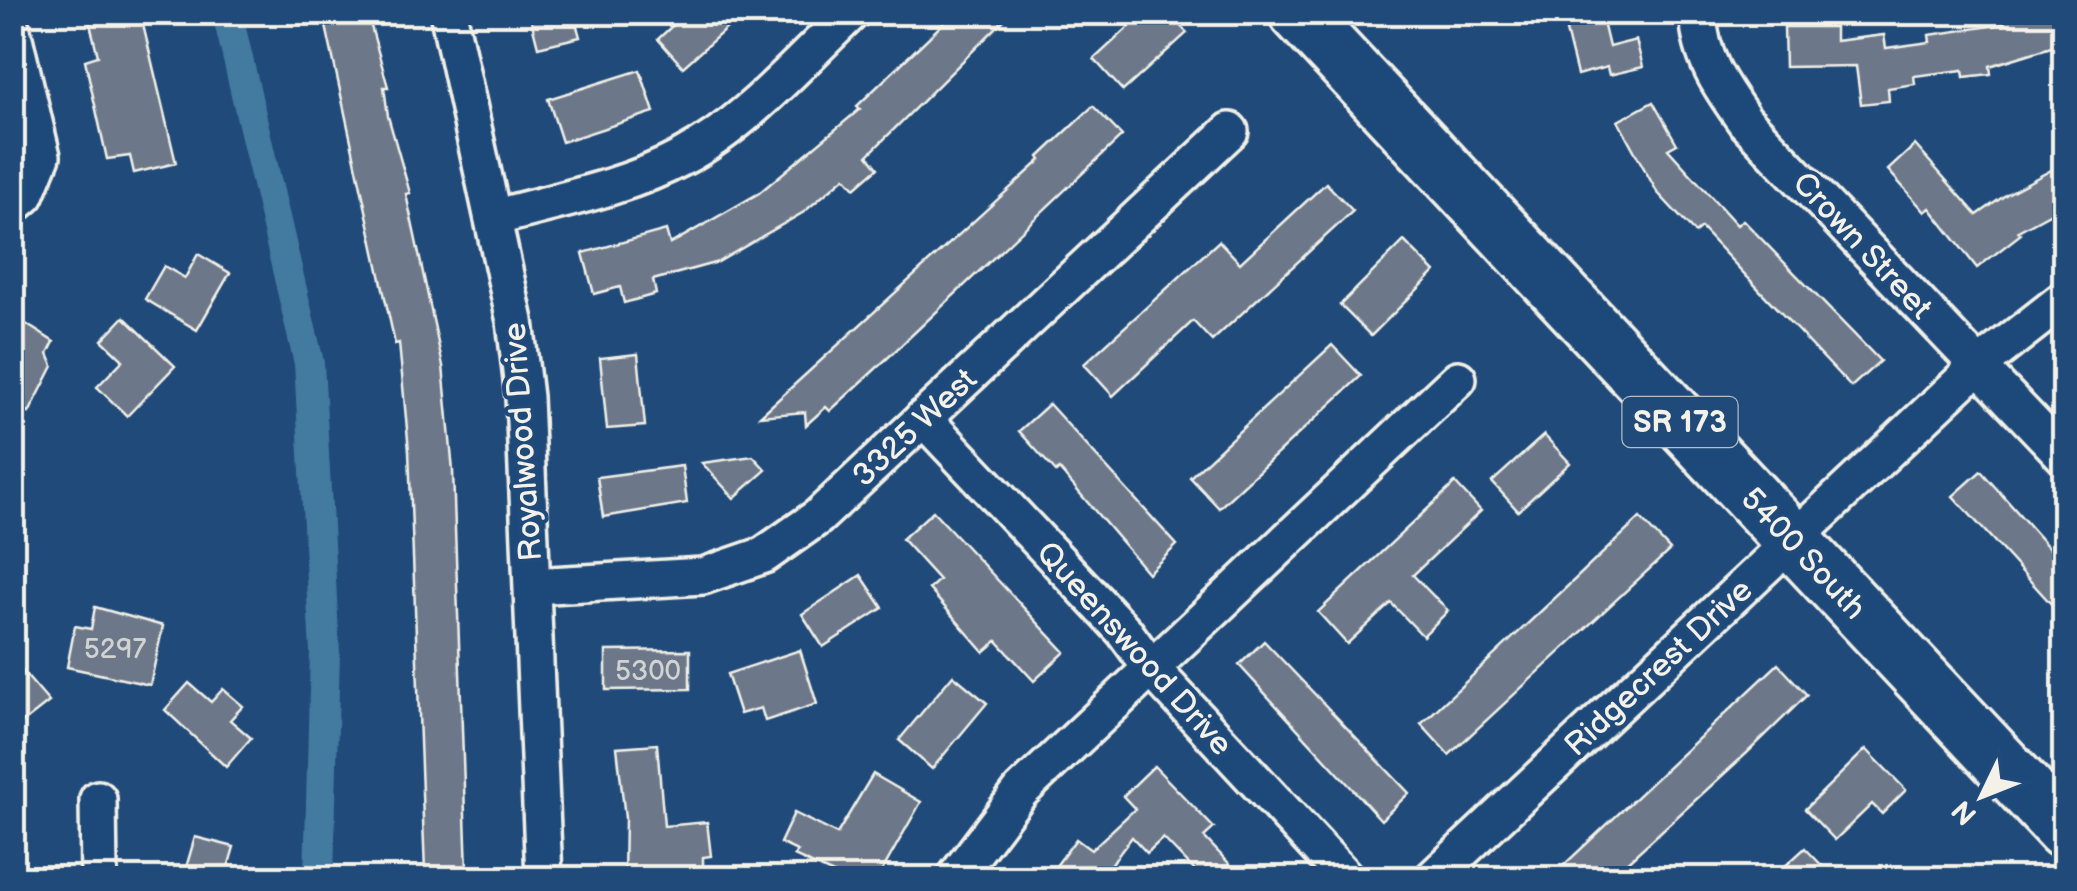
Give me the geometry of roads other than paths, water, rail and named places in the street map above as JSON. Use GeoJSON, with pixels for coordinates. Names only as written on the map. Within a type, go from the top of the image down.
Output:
{"type":"FeatureCollection","features":[{"type":"Feature","properties":{"kind":"main road","name":"5400 South"},"geometry":{"type":"LineString","coordinates":[[1297,12],[2064,830]]}},
{"type":"Feature","properties":{"kind":"street","name":"Royalwood Drive"},"geometry":{"type":"LineString","coordinates":[[448,12],[493,218],[524,396],[544,878]]}},
{"type":"Feature","properties":{"kind":"street"},"geometry":{"type":"LineString","coordinates":[[493,218],[647,174],[685,156],[764,95],[852,12]]}},
{"type":"Feature","properties":{"kind":"street","name":"Crown Street"},"geometry":{"type":"LineString","coordinates":[[1698,12],[1705,52],[1718,83],[1745,121],[2064,456]]}},
{"type":"Feature","properties":{"kind":"street"},"geometry":{"type":"LineString","coordinates":[[12,30],[42,156],[26,195],[12,207]]}},
{"type":"Feature","properties":{"kind":"street","name":"3325 West"},"geometry":{"type":"LineString","coordinates":[[533,586],[703,576],[764,554],[818,518],[1230,131]]}},
{"type":"Feature","properties":{"kind":"street","name":"Ridgecrest Drive"},"geometry":{"type":"LineString","coordinates":[[1433,878],[1977,367],[2064,299]]}},
{"type":"Feature","properties":{"kind":"street"},"geometry":{"type":"LineString","coordinates":[[955,878],[1020,791],[1458,379]]}},
{"type":"Feature","properties":{"kind":"street","name":"Queenswood Drive"},"geometry":{"type":"LineString","coordinates":[[924,418],[1346,878]]}},
{"type":"Feature","properties":{"kind":"street"},"geometry":{"type":"LineString","coordinates":[[98,800],[99,878]]}},
{"type":"Feature","properties":{"kind":"waterway"},"geometry":{"type":"LineString","coordinates":[[227,12],[309,363],[325,652],[319,878]]}}]}
